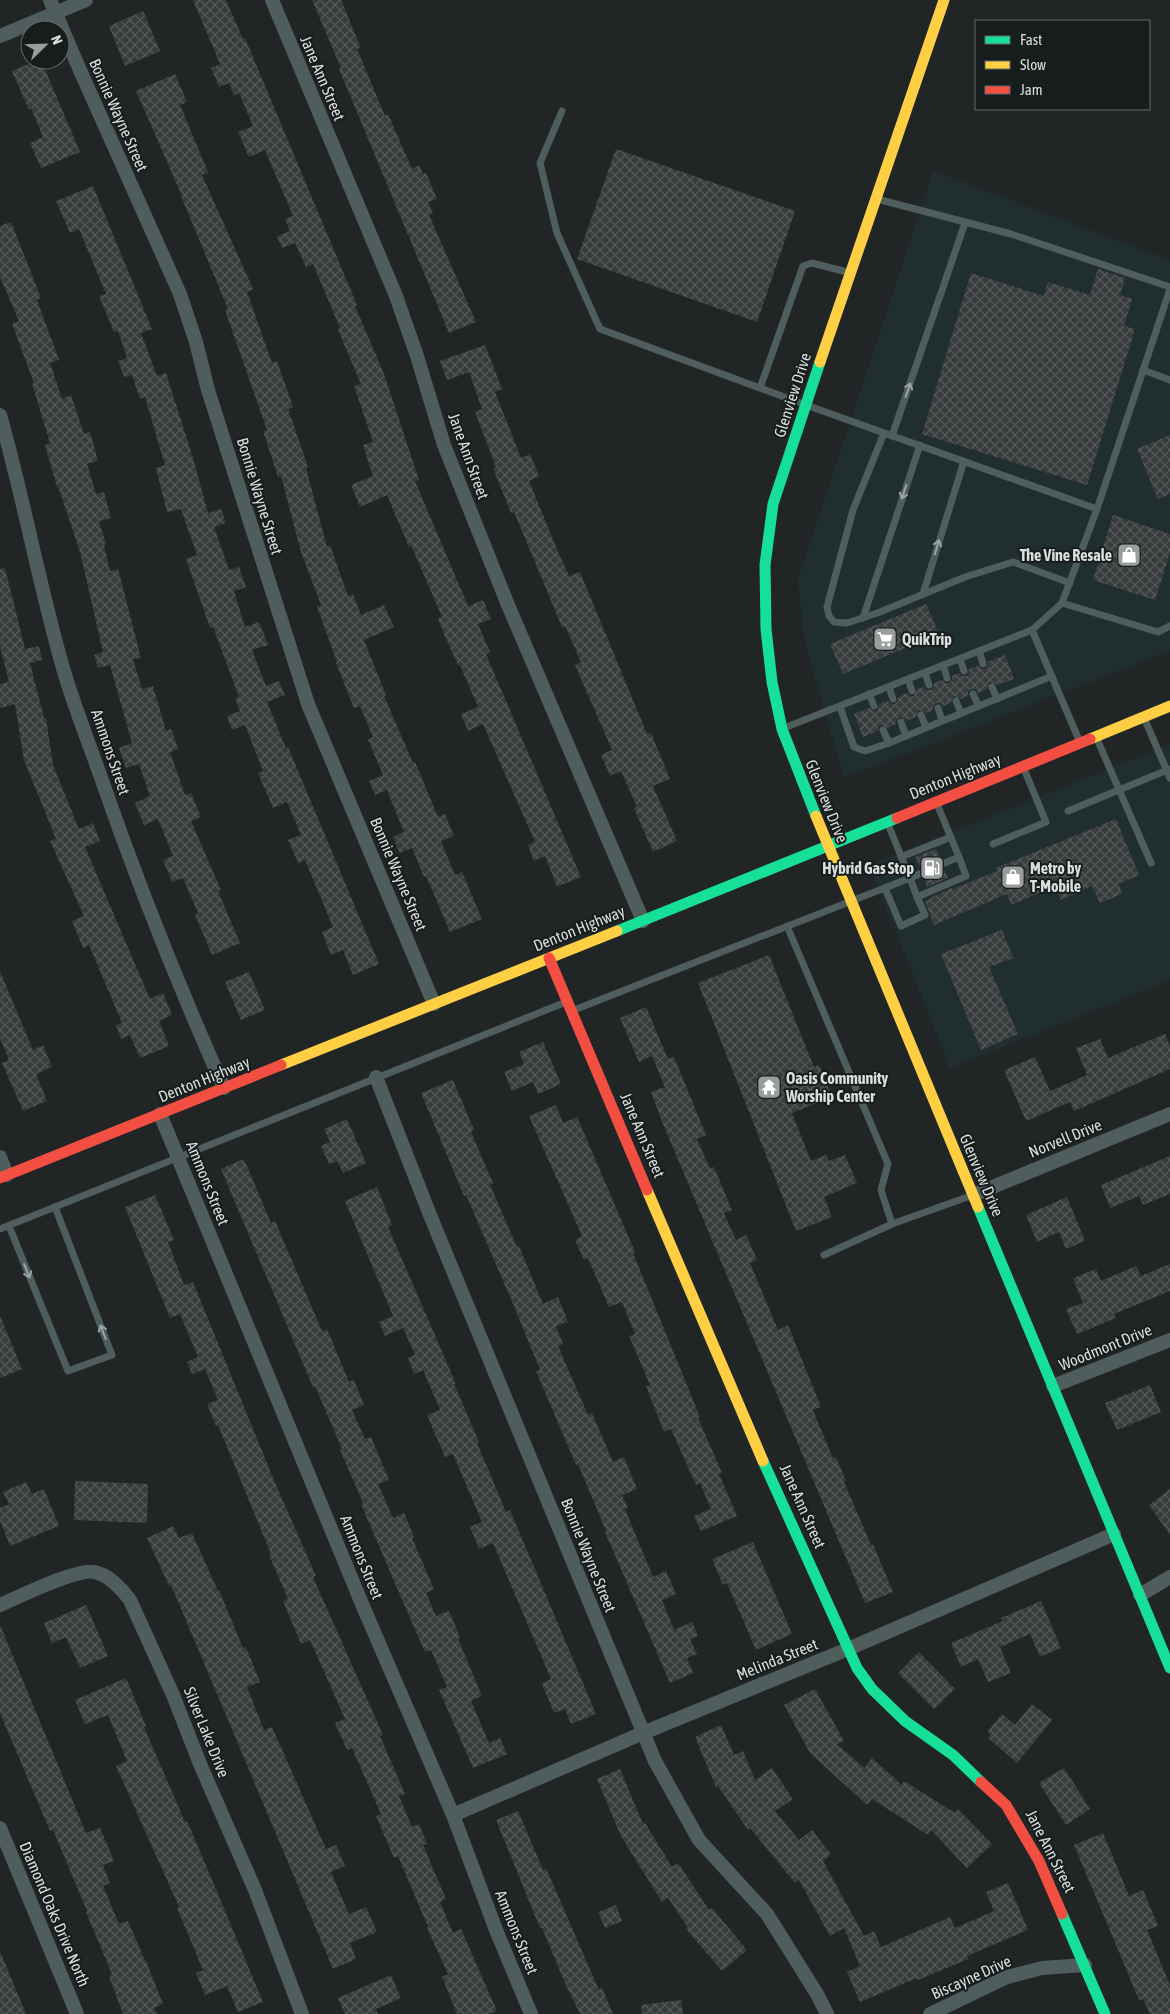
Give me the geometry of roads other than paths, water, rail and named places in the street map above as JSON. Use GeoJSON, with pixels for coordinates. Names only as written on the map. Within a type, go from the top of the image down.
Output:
{"type":"FeatureCollection","features":[{"type":"Feature","properties":{"kind":"main road","name":"Glenview Drive"},"geometry":{"type":"LineString","coordinates":[[944,0],[875,198],[773,504],[765,565],[766,629],[772,682],[782,729],[827,844],[1170,1668]]}},
{"type":"Feature","properties":{"kind":"main road","name":"Denton Highway"},"geometry":{"type":"LineString","coordinates":[[4,1177],[643,921],[827,844],[1170,706]]}},
{"type":"Feature","properties":{"kind":"main road","name":"Jane Ann Street"},"geometry":{"type":"LineString","coordinates":[[549,958],[746,1424],[856,1668],[872,1689],[905,1721],[953,1755],[1006,1805],[1039,1861],[1105,2014]]}},
{"type":"Feature","properties":{"kind":"street"},"geometry":{"type":"LineString","coordinates":[[0,36],[53,6],[86,0]]}},
{"type":"Feature","properties":{"kind":"street","name":"Jane Ann Street"},"geometry":{"type":"LineString","coordinates":[[272,0],[396,296],[417,356],[444,445],[508,605],[643,921]]}},
{"type":"Feature","properties":{"kind":"street","name":"Bonnie Wayne Street"},"geometry":{"type":"LineString","coordinates":[[53,6],[180,294],[196,342],[211,400],[308,704],[434,1004]]}},
{"type":"Feature","properties":{"kind":"street","name":"Ammons Street"},"geometry":{"type":"LineString","coordinates":[[0,415],[17,475],[31,542],[61,662],[126,847],[184,998],[224,1088]]}},
{"type":"Feature","properties":{"kind":"street","name":"Bonnie Wayne Street"},"geometry":{"type":"LineString","coordinates":[[376,1077],[430,1215],[655,1761],[699,1840],[767,1914],[817,1994],[827,2014]]}},
{"type":"Feature","properties":{"kind":"street","name":"Ammons Street"},"geometry":{"type":"LineString","coordinates":[[160,1114],[362,1604],[453,1815],[496,1930],[531,2014]]}},
{"type":"Feature","properties":{"kind":"street","name":"Norvell Drive"},"geometry":{"type":"LineString","coordinates":[[973,1195],[1170,1114]]}},
{"type":"Feature","properties":{"kind":"street"},"geometry":{"type":"LineString","coordinates":[[0,1157],[4,1177]]}},
{"type":"Feature","properties":{"kind":"street","name":"Woodmont Drive"},"geometry":{"type":"LineString","coordinates":[[1053,1386],[1170,1340]]}},
{"type":"Feature","properties":{"kind":"street","name":"Melinda Street"},"geometry":{"type":"LineString","coordinates":[[453,1815],[643,1733],[848,1649],[1114,1534]]}},
{"type":"Feature","properties":{"kind":"street","name":"Silver Lake Drive"},"geometry":{"type":"LineString","coordinates":[[0,1605],[85,1572],[94,1572],[106,1577],[126,1595],[173,1695],[200,1764],[255,1890],[302,2014]]}},
{"type":"Feature","properties":{"kind":"street"},"geometry":{"type":"LineString","coordinates":[[1140,1595],[1170,1577]]}},
{"type":"Feature","properties":{"kind":"street","name":"Diamond Oaks Drive North"},"geometry":{"type":"LineString","coordinates":[[0,1828],[77,2014]]}},
{"type":"Feature","properties":{"kind":"street","name":"Biscayne Drive"},"geometry":{"type":"LineString","coordinates":[[930,2014],[1007,1977],[1042,1968],[1085,1965]]}},
{"type":"Feature","properties":{"kind":"lane"},"geometry":{"type":"LineString","coordinates":[[562,111],[540,163],[558,234],[600,329],[806,406],[1097,509]]}},
{"type":"Feature","properties":{"kind":"lane"},"geometry":{"type":"LineString","coordinates":[[782,729],[1032,630],[1062,603],[1097,509],[1170,288],[1011,234],[875,198]]}},
{"type":"Feature","properties":{"kind":"lane"},"geometry":{"type":"LineString","coordinates":[[892,436],[965,223]]}},
{"type":"Feature","properties":{"kind":"lane"},"geometry":{"type":"LineString","coordinates":[[760,388],[803,266],[812,263],[850,273]]}},
{"type":"Feature","properties":{"kind":"lane"},"geometry":{"type":"LineString","coordinates":[[1143,370],[1170,380]]}},
{"type":"Feature","properties":{"kind":"lane"},"geometry":{"type":"LineString","coordinates":[[884,433],[854,510],[827,607],[829,616],[834,622],[847,623],[863,618],[965,576],[1013,562],[1070,582]]}},
{"type":"Feature","properties":{"kind":"lane"},"geometry":{"type":"LineString","coordinates":[[863,618],[920,445]]}},
{"type":"Feature","properties":{"kind":"lane"},"geometry":{"type":"LineString","coordinates":[[923,594],[964,461]]}},
{"type":"Feature","properties":{"kind":"lane"},"geometry":{"type":"LineString","coordinates":[[1062,603],[1158,632],[1170,626]]}},
{"type":"Feature","properties":{"kind":"lane"},"geometry":{"type":"LineString","coordinates":[[1032,630],[1080,743]]}},
{"type":"Feature","properties":{"kind":"lane"},"geometry":{"type":"LineString","coordinates":[[979,651],[983,664]]}},
{"type":"Feature","properties":{"kind":"lane"},"geometry":{"type":"LineString","coordinates":[[960,659],[964,671]]}},
{"type":"Feature","properties":{"kind":"lane"},"geometry":{"type":"LineString","coordinates":[[943,666],[947,678]]}},
{"type":"Feature","properties":{"kind":"lane"},"geometry":{"type":"LineString","coordinates":[[925,672],[929,685]]}},
{"type":"Feature","properties":{"kind":"lane"},"geometry":{"type":"LineString","coordinates":[[840,707],[854,747],[865,751],[1052,676]]}},
{"type":"Feature","properties":{"kind":"lane"},"geometry":{"type":"LineString","coordinates":[[908,679],[912,691]]}},
{"type":"Feature","properties":{"kind":"lane"},"geometry":{"type":"LineString","coordinates":[[889,687],[893,698]]}},
{"type":"Feature","properties":{"kind":"lane"},"geometry":{"type":"LineString","coordinates":[[992,687],[997,699]]}},
{"type":"Feature","properties":{"kind":"lane"},"geometry":{"type":"LineString","coordinates":[[869,694],[874,706]]}},
{"type":"Feature","properties":{"kind":"lane"},"geometry":{"type":"LineString","coordinates":[[974,694],[978,705]]}},
{"type":"Feature","properties":{"kind":"lane"},"geometry":{"type":"LineString","coordinates":[[956,701],[960,713]]}},
{"type":"Feature","properties":{"kind":"lane"},"geometry":{"type":"LineString","coordinates":[[938,708],[942,720]]}},
{"type":"Feature","properties":{"kind":"lane"},"geometry":{"type":"LineString","coordinates":[[921,715],[926,727]]}},
{"type":"Feature","properties":{"kind":"lane"},"geometry":{"type":"LineString","coordinates":[[1144,717],[1170,778]]}},
{"type":"Feature","properties":{"kind":"lane"},"geometry":{"type":"LineString","coordinates":[[901,722],[906,736]]}},
{"type":"Feature","properties":{"kind":"lane"},"geometry":{"type":"LineString","coordinates":[[883,730],[888,743]]}},
{"type":"Feature","properties":{"kind":"lane"},"geometry":{"type":"LineString","coordinates":[[1096,736],[1151,863]]}},
{"type":"Feature","properties":{"kind":"lane"},"geometry":{"type":"LineString","coordinates":[[993,844],[1046,822],[1022,766]]}},
{"type":"Feature","properties":{"kind":"lane"},"geometry":{"type":"LineString","coordinates":[[1068,812],[1168,770]]}},
{"type":"Feature","properties":{"kind":"lane"},"geometry":{"type":"LineString","coordinates":[[918,897],[966,876],[936,801]]}},
{"type":"Feature","properties":{"kind":"lane"},"geometry":{"type":"LineString","coordinates":[[885,888],[901,926],[926,915],[886,821]]}},
{"type":"Feature","properties":{"kind":"lane"},"geometry":{"type":"LineString","coordinates":[[901,857],[951,837]]}},
{"type":"Feature","properties":{"kind":"lane"},"geometry":{"type":"LineString","coordinates":[[942,864],[959,857]]}},
{"type":"Feature","properties":{"kind":"lane"},"geometry":{"type":"LineString","coordinates":[[0,1229],[179,1159],[376,1077],[787,926],[922,873]]}},
{"type":"Feature","properties":{"kind":"lane"},"geometry":{"type":"LineString","coordinates":[[787,926],[888,1164],[881,1190],[892,1224]]}},
{"type":"Feature","properties":{"kind":"lane"},"geometry":{"type":"LineString","coordinates":[[824,1256],[892,1224],[973,1195]]}},
{"type":"Feature","properties":{"kind":"lane"},"geometry":{"type":"LineString","coordinates":[[9,1226],[68,1371],[112,1355],[55,1207]]}},
{"type":"Feature","properties":{"kind":"place","name":"The Vine Resale"},"geometry":{"type":"Point","coordinates":[1129,555]}},
{"type":"Feature","properties":{"kind":"place","name":"QuikTrip"},"geometry":{"type":"Point","coordinates":[885,639]}},
{"type":"Feature","properties":{"kind":"place","name":"Hybrid Gas Stop"},"geometry":{"type":"Point","coordinates":[932,868]}},
{"type":"Feature","properties":{"kind":"place","name":"Metro by T-Mobile"},"geometry":{"type":"Point","coordinates":[1013,877]}},
{"type":"Feature","properties":{"kind":"place","name":"Oasis Community Worship Center"},"geometry":{"type":"Point","coordinates":[769,1087]}}]}
